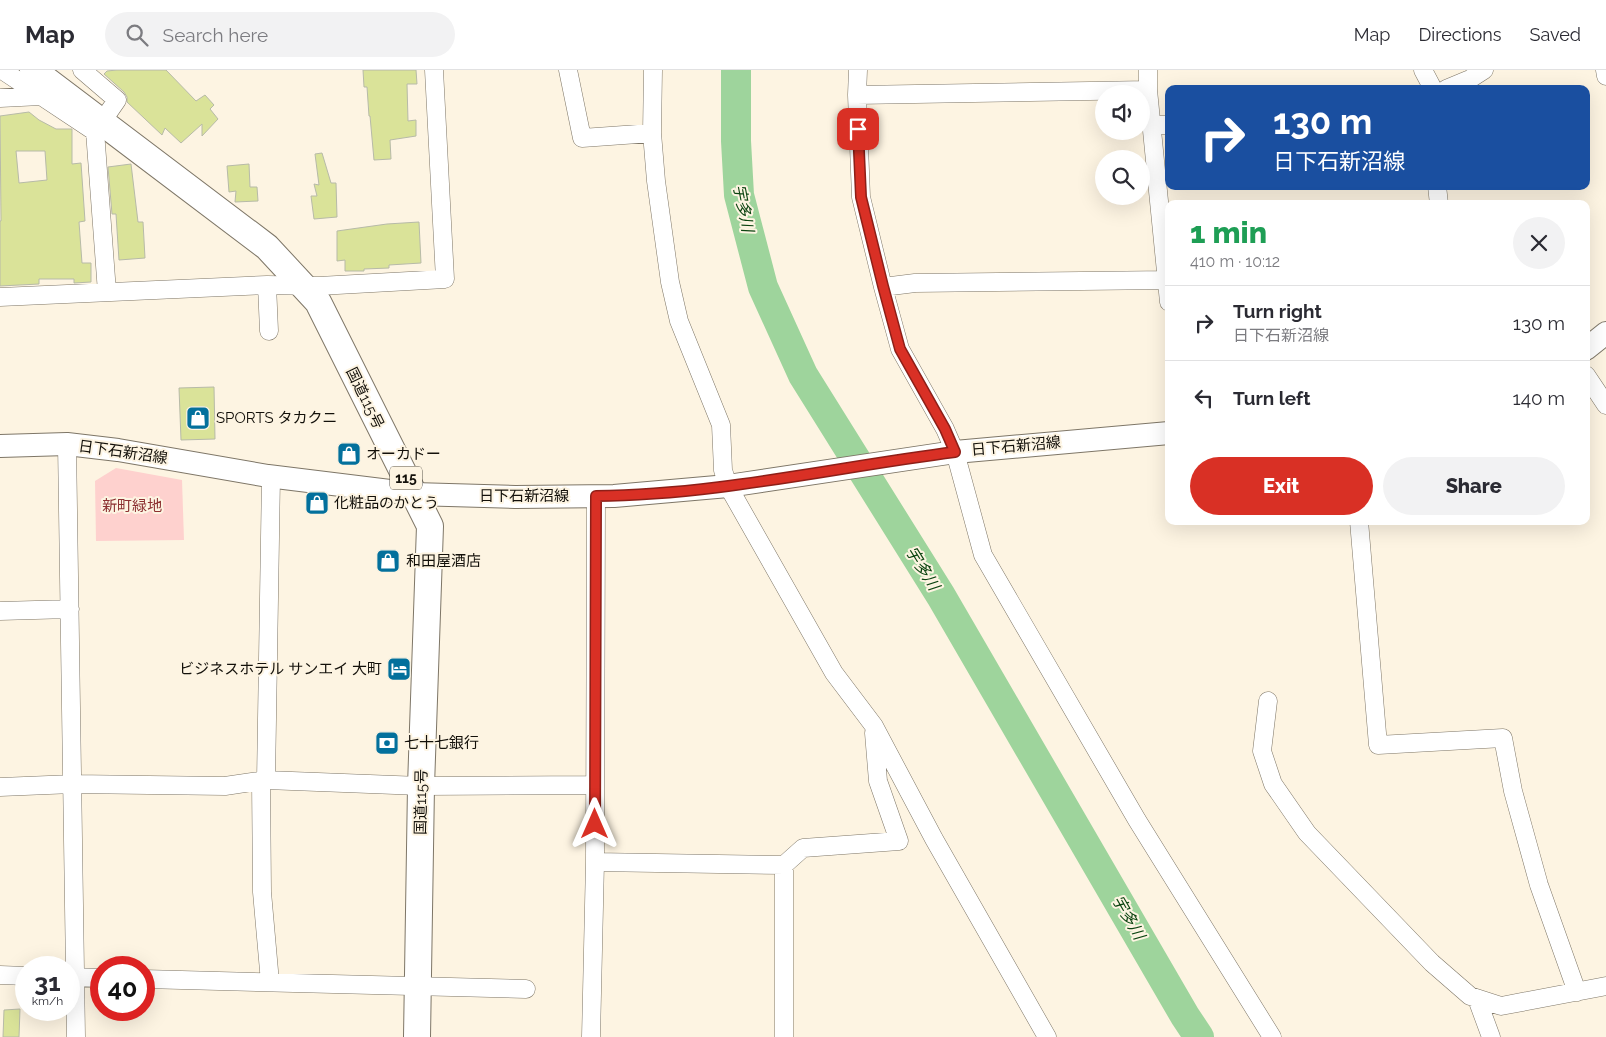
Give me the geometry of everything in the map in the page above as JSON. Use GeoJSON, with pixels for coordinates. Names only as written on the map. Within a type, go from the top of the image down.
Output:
{"type":"FeatureCollection","features":[{"type":"Feature","properties":{"kind":"highway","name":"国道115号"},"geometry":{"type":"LineString","coordinates":[[33,70],[267,246],[318,302],[430,526],[421,786],[417,1037]]}},
{"type":"Feature","properties":{"kind":"main road"},"geometry":{"type":"LineString","coordinates":[[1590,346],[1606,333]]}},
{"type":"Feature","properties":{"kind":"main road","name":"日下石新沼線"},"geometry":{"type":"LineString","coordinates":[[0,446],[68,444],[118,450],[272,477],[414,494],[515,497],[596,496],[673,492],[955,452],[1165,433]]}},
{"type":"Feature","properties":{"kind":"street"},"geometry":{"type":"LineString","coordinates":[[2,70],[41,96],[100,123]]}},
{"type":"Feature","properties":{"kind":"street"},"geometry":{"type":"LineString","coordinates":[[82,70],[117,100],[100,123],[107,292]]}},
{"type":"Feature","properties":{"kind":"street"},"geometry":{"type":"LineString","coordinates":[[0,297],[445,279],[434,70]]}},
{"type":"Feature","properties":{"kind":"street"},"geometry":{"type":"LineString","coordinates":[[568,70],[582,138],[652,132]]}},
{"type":"Feature","properties":{"kind":"street"},"geometry":{"type":"LineString","coordinates":[[653,70],[652,132],[656,181],[670,282],[679,321],[721,425],[722,470],[733,485],[834,673],[874,726],[934,839],[1047,1037]]}},
{"type":"Feature","properties":{"kind":"street"},"geometry":{"type":"LineString","coordinates":[[858,70],[857,95],[861,197],[883,286],[900,349],[945,429],[955,452],[983,555],[1137,820],[1272,1037]]}},
{"type":"Feature","properties":{"kind":"street"},"geometry":{"type":"LineString","coordinates":[[1148,70],[1148,85]]}},
{"type":"Feature","properties":{"kind":"street"},"geometry":{"type":"LineString","coordinates":[[1423,70],[1430,85]]}},
{"type":"Feature","properties":{"kind":"street"},"geometry":{"type":"LineString","coordinates":[[1456,85],[1484,70]]}},
{"type":"Feature","properties":{"kind":"street"},"geometry":{"type":"LineString","coordinates":[[1605,70],[1606,76]]}},
{"type":"Feature","properties":{"kind":"street"},"geometry":{"type":"LineString","coordinates":[[857,95],[1095,91]]}},
{"type":"Feature","properties":{"kind":"street"},"geometry":{"type":"LineString","coordinates":[[1150,95],[1161,125],[1165,228]]}},
{"type":"Feature","properties":{"kind":"street"},"geometry":{"type":"LineString","coordinates":[[0,98],[41,96]]}},
{"type":"Feature","properties":{"kind":"street"},"geometry":{"type":"LineString","coordinates":[[883,286],[915,283],[1165,280]]}},
{"type":"Feature","properties":{"kind":"street"},"geometry":{"type":"LineString","coordinates":[[267,285],[269,331]]}},
{"type":"Feature","properties":{"kind":"street"},"geometry":{"type":"LineString","coordinates":[[1590,381],[1606,405]]}},
{"type":"Feature","properties":{"kind":"street"},"geometry":{"type":"LineString","coordinates":[[68,444],[74,784],[72,956]]}},
{"type":"Feature","properties":{"kind":"street"},"geometry":{"type":"LineString","coordinates":[[270,982],[262,892],[272,477]]}},
{"type":"Feature","properties":{"kind":"street"},"geometry":{"type":"LineString","coordinates":[[591,1037],[595,862],[596,496]]}},
{"type":"Feature","properties":{"kind":"street"},"geometry":{"type":"LineString","coordinates":[[1359,525],[1378,745],[1503,738],[1513,791],[1539,885],[1577,992]]}},
{"type":"Feature","properties":{"kind":"street"},"geometry":{"type":"LineString","coordinates":[[0,611],[70,609]]}},
{"type":"Feature","properties":{"kind":"street"},"geometry":{"type":"LineString","coordinates":[[1268,701],[1262,751],[1273,784],[1307,833],[1432,963],[1470,996],[1501,1006],[1606,986]]}},
{"type":"Feature","properties":{"kind":"street"},"geometry":{"type":"LineString","coordinates":[[595,862],[784,865],[803,848],[899,841],[878,781],[874,726]]}},
{"type":"Feature","properties":{"kind":"street"},"geometry":{"type":"LineString","coordinates":[[0,787],[74,784],[225,786],[264,781],[421,786],[595,785]]}},
{"type":"Feature","properties":{"kind":"street"},"geometry":{"type":"LineString","coordinates":[[784,865],[784,1037]]}},
{"type":"Feature","properties":{"kind":"street"},"geometry":{"type":"LineString","coordinates":[[0,975],[15,976]]}},
{"type":"Feature","properties":{"kind":"street"},"geometry":{"type":"LineString","coordinates":[[155,979],[526,990]]}},
{"type":"Feature","properties":{"kind":"street"},"geometry":{"type":"LineString","coordinates":[[1477,999],[1491,1037]]}},
{"type":"Feature","properties":{"kind":"street"},"geometry":{"type":"LineString","coordinates":[[75,1021],[76,1037]]}},
{"type":"Feature","properties":{"kind":"green space","name":"新町緑地"},"geometry":{"type":"Polygon","coordinates":[[[116,468],[182,480],[184,540],[96,541],[95,481],[116,468]]]}},
{"type":"Feature","properties":{"kind":"building"},"geometry":{"type":"Polygon","coordinates":[[[166,70],[196,101],[205,95],[214,105],[210,109],[218,119],[202,136],[202,124],[181,143],[165,128],[162,135],[127,102],[124,92],[104,74],[107,71],[166,70]]]}},
{"type":"Feature","properties":{"kind":"building"},"geometry":{"type":"Polygon","coordinates":[[[363,70],[416,70],[417,84],[407,84],[408,121],[416,120],[416,136],[390,140],[391,159],[374,160],[367,87],[364,87],[363,70]]]}},
{"type":"Feature","properties":{"kind":"building"},"geometry":{"type":"Polygon","coordinates":[[[29,112],[56,129],[72,129],[72,164],[81,163],[85,221],[79,222],[82,263],[91,263],[91,282],[74,283],[74,279],[39,279],[39,284],[0,286],[0,116],[29,112]],[[16,151],[19,183],[47,180],[45,151],[16,151]]]}},
{"type":"Feature","properties":{"kind":"building"},"geometry":{"type":"Polygon","coordinates":[[[322,153],[331,183],[336,183],[337,217],[314,219],[311,196],[317,196],[314,184],[319,185],[315,154],[322,153]]]}},
{"type":"Feature","properties":{"kind":"building"},"geometry":{"type":"Polygon","coordinates":[[[131,164],[138,222],[143,222],[145,258],[119,260],[116,214],[112,214],[108,167],[131,164]]]}},
{"type":"Feature","properties":{"kind":"building"},"geometry":{"type":"Polygon","coordinates":[[[249,164],[250,187],[257,187],[258,201],[235,202],[236,191],[229,192],[227,166],[249,164]]]}},
{"type":"Feature","properties":{"kind":"building"},"geometry":{"type":"Polygon","coordinates":[[[419,222],[421,263],[389,265],[389,268],[364,269],[364,271],[345,271],[345,260],[337,261],[337,231],[387,224],[419,222]]]}},
{"type":"Feature","properties":{"kind":"building"},"geometry":{"type":"Polygon","coordinates":[[[214,387],[215,439],[181,440],[179,388],[214,387]]]}},
{"type":"Feature","properties":{"kind":"building"},"geometry":{"type":"Polygon","coordinates":[[[15,1009],[15,1021],[20,1021],[19,1037],[3,1037],[4,1010],[15,1009]]]}},
{"type":"Feature","properties":{"kind":"waterway","name":"宇多川"},"geometry":{"type":"LineString","coordinates":[[736,70],[736,141],[739,195],[763,287],[803,375],[941,596],[1199,1037]]}},
{"type":"Feature","properties":{"kind":"place","name":"SPORTS タカクニ"},"geometry":{"type":"Point","coordinates":[198,418]}},
{"type":"Feature","properties":{"kind":"place","name":"オーカドー"},"geometry":{"type":"Point","coordinates":[349,454]}},
{"type":"Feature","properties":{"kind":"place","name":"化粧品のかとう"},"geometry":{"type":"Point","coordinates":[317,503]}},
{"type":"Feature","properties":{"kind":"place","name":"和田屋酒店"},"geometry":{"type":"Point","coordinates":[388,561]}},
{"type":"Feature","properties":{"kind":"place","name":"ビジネスホテル サンエイ 大町"},"geometry":{"type":"Point","coordinates":[399,669]}},
{"type":"Feature","properties":{"kind":"place","name":"七十七銀行"},"geometry":{"type":"Point","coordinates":[387,743]}},
{"type":"Feature","properties":{"kind":"route"},"geometry":{"type":"LineString","coordinates":[[595,824],[596,496],[673,492],[728,486],[955,452],[945,429],[900,349],[861,197],[858,129]]}}]}
